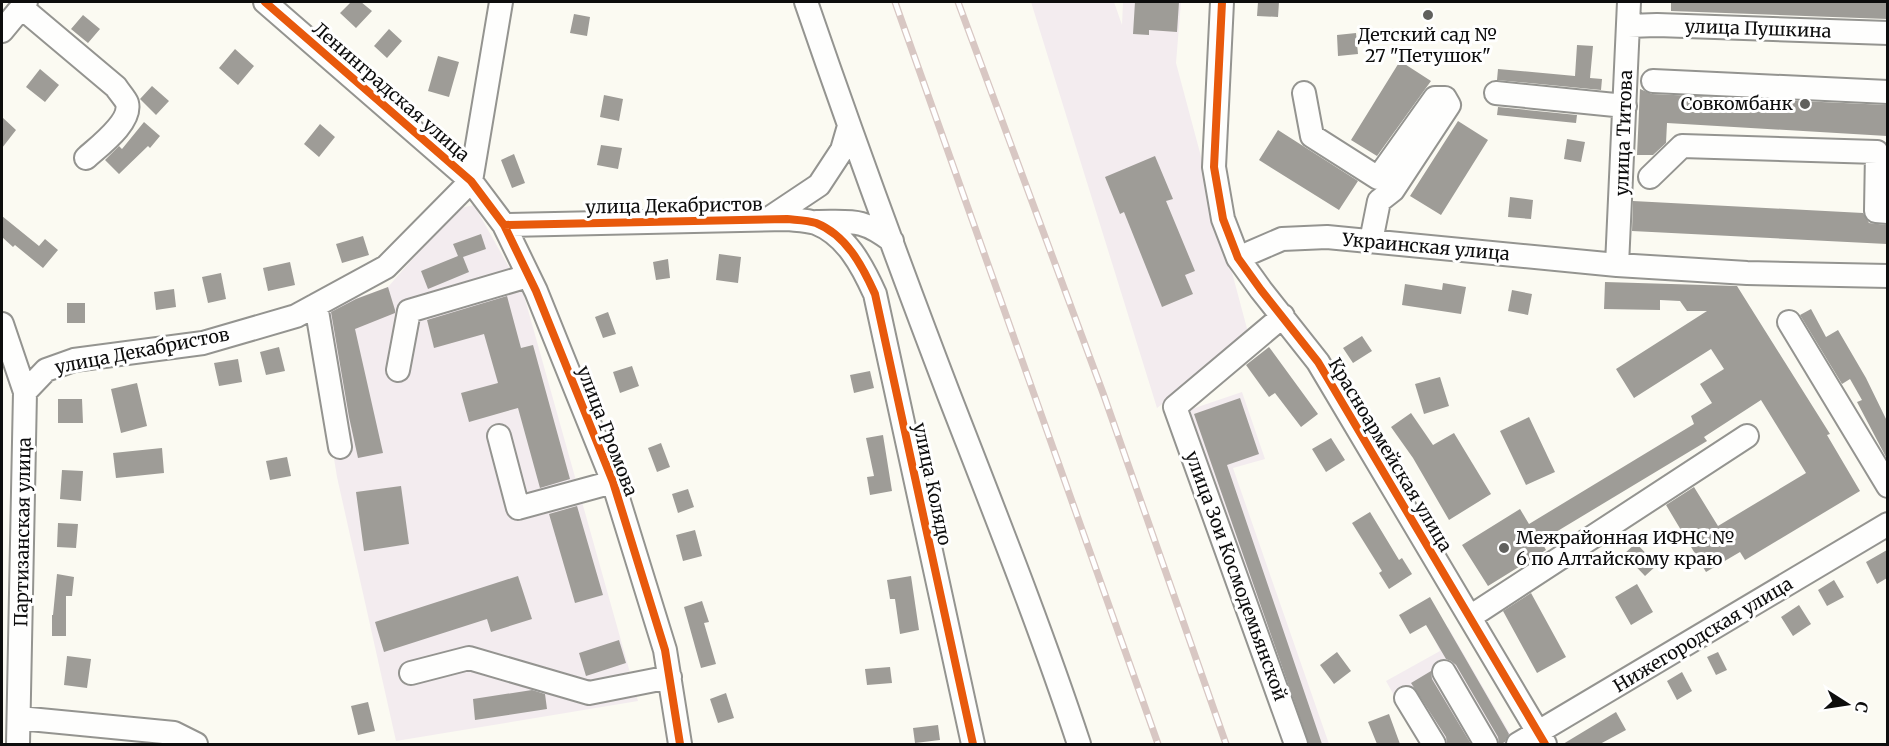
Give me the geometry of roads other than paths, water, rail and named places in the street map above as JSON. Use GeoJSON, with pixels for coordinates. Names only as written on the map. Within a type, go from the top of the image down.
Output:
{"type":"FeatureCollection","features":[{"type":"Feature","properties":{"kind":"street","name":"Ленинградская улица"},"geometry":{"type":"LineString","coordinates":[[265,2],[471,181]]}},
{"type":"Feature","properties":{"kind":"street"},"geometry":{"type":"LineString","coordinates":[[471,181],[501,2]]}},
{"type":"Feature","properties":{"kind":"street"},"geometry":{"type":"LineString","coordinates":[[806,2],[849,126],[1054,669],[1079,744]]}},
{"type":"Feature","properties":{"kind":"street","name":"Красноармейская улица"},"geometry":{"type":"LineString","coordinates":[[1222,2],[1214,167],[1223,219],[1238,258],[1317,362],[1542,739]]}},
{"type":"Feature","properties":{"kind":"street","name":"улица Титова"},"geometry":{"type":"LineString","coordinates":[[1617,265],[1629,2]]}},
{"type":"Feature","properties":{"kind":"street"},"geometry":{"type":"LineString","coordinates":[[2,31],[23,4],[116,87],[127,102],[127,115],[112,134],[86,158]]}},
{"type":"Feature","properties":{"kind":"street","name":"улица Пушкина"},"geometry":{"type":"LineString","coordinates":[[1628,26],[1887,33]]}},
{"type":"Feature","properties":{"kind":"street"},"geometry":{"type":"LineString","coordinates":[[1653,81],[1887,92]]}},
{"type":"Feature","properties":{"kind":"street"},"geometry":{"type":"LineString","coordinates":[[1304,93],[1312,136],[1378,178]]}},
{"type":"Feature","properties":{"kind":"street"},"geometry":{"type":"LineString","coordinates":[[1496,93],[1625,106]]}},
{"type":"Feature","properties":{"kind":"street"},"geometry":{"type":"LineString","coordinates":[[1371,241],[1379,201],[1378,178],[1434,98],[1445,98],[1449,105],[1393,190],[1379,201]]}},
{"type":"Feature","properties":{"kind":"street"},"geometry":{"type":"LineString","coordinates":[[768,219],[819,185],[842,150],[849,126]]}},
{"type":"Feature","properties":{"kind":"street"},"geometry":{"type":"LineString","coordinates":[[1650,177],[1682,146],[1878,152],[1876,211],[1887,212]]}},
{"type":"Feature","properties":{"kind":"street","name":"улица Громова"},"geometry":{"type":"LineString","coordinates":[[471,181],[504,225],[528,276],[613,483],[665,650],[680,744]]}},
{"type":"Feature","properties":{"kind":"street","name":"улица Декабристов"},"geometry":{"type":"LineString","coordinates":[[25,392],[45,369],[74,360],[203,343],[296,316],[386,267],[471,181]]}},
{"type":"Feature","properties":{"kind":"street","name":"улица Декабристов"},"geometry":{"type":"LineString","coordinates":[[504,225],[788,219],[815,222],[841,238]]}},
{"type":"Feature","properties":{"kind":"street"},"geometry":{"type":"LineString","coordinates":[[815,222],[860,222],[875,228],[892,241]]}},
{"type":"Feature","properties":{"kind":"street","name":"Украинская улица"},"geometry":{"type":"LineString","coordinates":[[1238,258],[1282,239],[1327,237],[1617,265],[1747,273],[1887,276]]}},
{"type":"Feature","properties":{"kind":"street","name":"улица Колядо"},"geometry":{"type":"LineString","coordinates":[[841,238],[863,267],[875,294],[973,744]]}},
{"type":"Feature","properties":{"kind":"street"},"geometry":{"type":"LineString","coordinates":[[398,370],[409,311],[528,276]]}},
{"type":"Feature","properties":{"kind":"street"},"geometry":{"type":"LineString","coordinates":[[316,305],[340,447]]}},
{"type":"Feature","properties":{"kind":"street","name":"улица Зои Космодемьянской"},"geometry":{"type":"LineString","coordinates":[[1283,316],[1175,407],[1296,744]]}},
{"type":"Feature","properties":{"kind":"street"},"geometry":{"type":"LineString","coordinates":[[1789,322],[1887,486]]}},
{"type":"Feature","properties":{"kind":"street","name":"Партизанская улица"},"geometry":{"type":"LineString","coordinates":[[2,324],[25,392],[11,637],[19,718],[18,744]]}},
{"type":"Feature","properties":{"kind":"street"},"geometry":{"type":"LineString","coordinates":[[499,436],[518,508],[613,483]]}},
{"type":"Feature","properties":{"kind":"street"},"geometry":{"type":"LineString","coordinates":[[1470,617],[1747,436]]}},
{"type":"Feature","properties":{"kind":"street","name":"Нижегородская улица"},"geometry":{"type":"LineString","coordinates":[[1518,744],[1542,739],[1887,524]]}},
{"type":"Feature","properties":{"kind":"street"},"geometry":{"type":"LineString","coordinates":[[411,673],[469,658],[589,693],[670,677]]}},
{"type":"Feature","properties":{"kind":"street"},"geometry":{"type":"LineString","coordinates":[[1444,672],[1486,744]]}},
{"type":"Feature","properties":{"kind":"street"},"geometry":{"type":"LineString","coordinates":[[1406,698],[1434,744]]}},
{"type":"Feature","properties":{"kind":"street"},"geometry":{"type":"LineString","coordinates":[[19,718],[174,733],[196,744]]}},
{"type":"Feature","properties":{"kind":"railway"},"geometry":{"type":"LineString","coordinates":[[895,2],[1158,744]]}},
{"type":"Feature","properties":{"kind":"railway"},"geometry":{"type":"LineString","coordinates":[[958,2],[1103,393],[1226,744]]}},
{"type":"Feature","properties":{"kind":"place","name":"Детский сад № 27 \"Петушок\""},"geometry":{"type":"Point","coordinates":[1428,15]}},
{"type":"Feature","properties":{"kind":"place","name":"Совкомбанк"},"geometry":{"type":"Point","coordinates":[1805,104]}},
{"type":"Feature","properties":{"kind":"place","name":"Межрайонная ИФНС № 6 по Алтайскому краю"},"geometry":{"type":"Point","coordinates":[1504,548]}}]}
